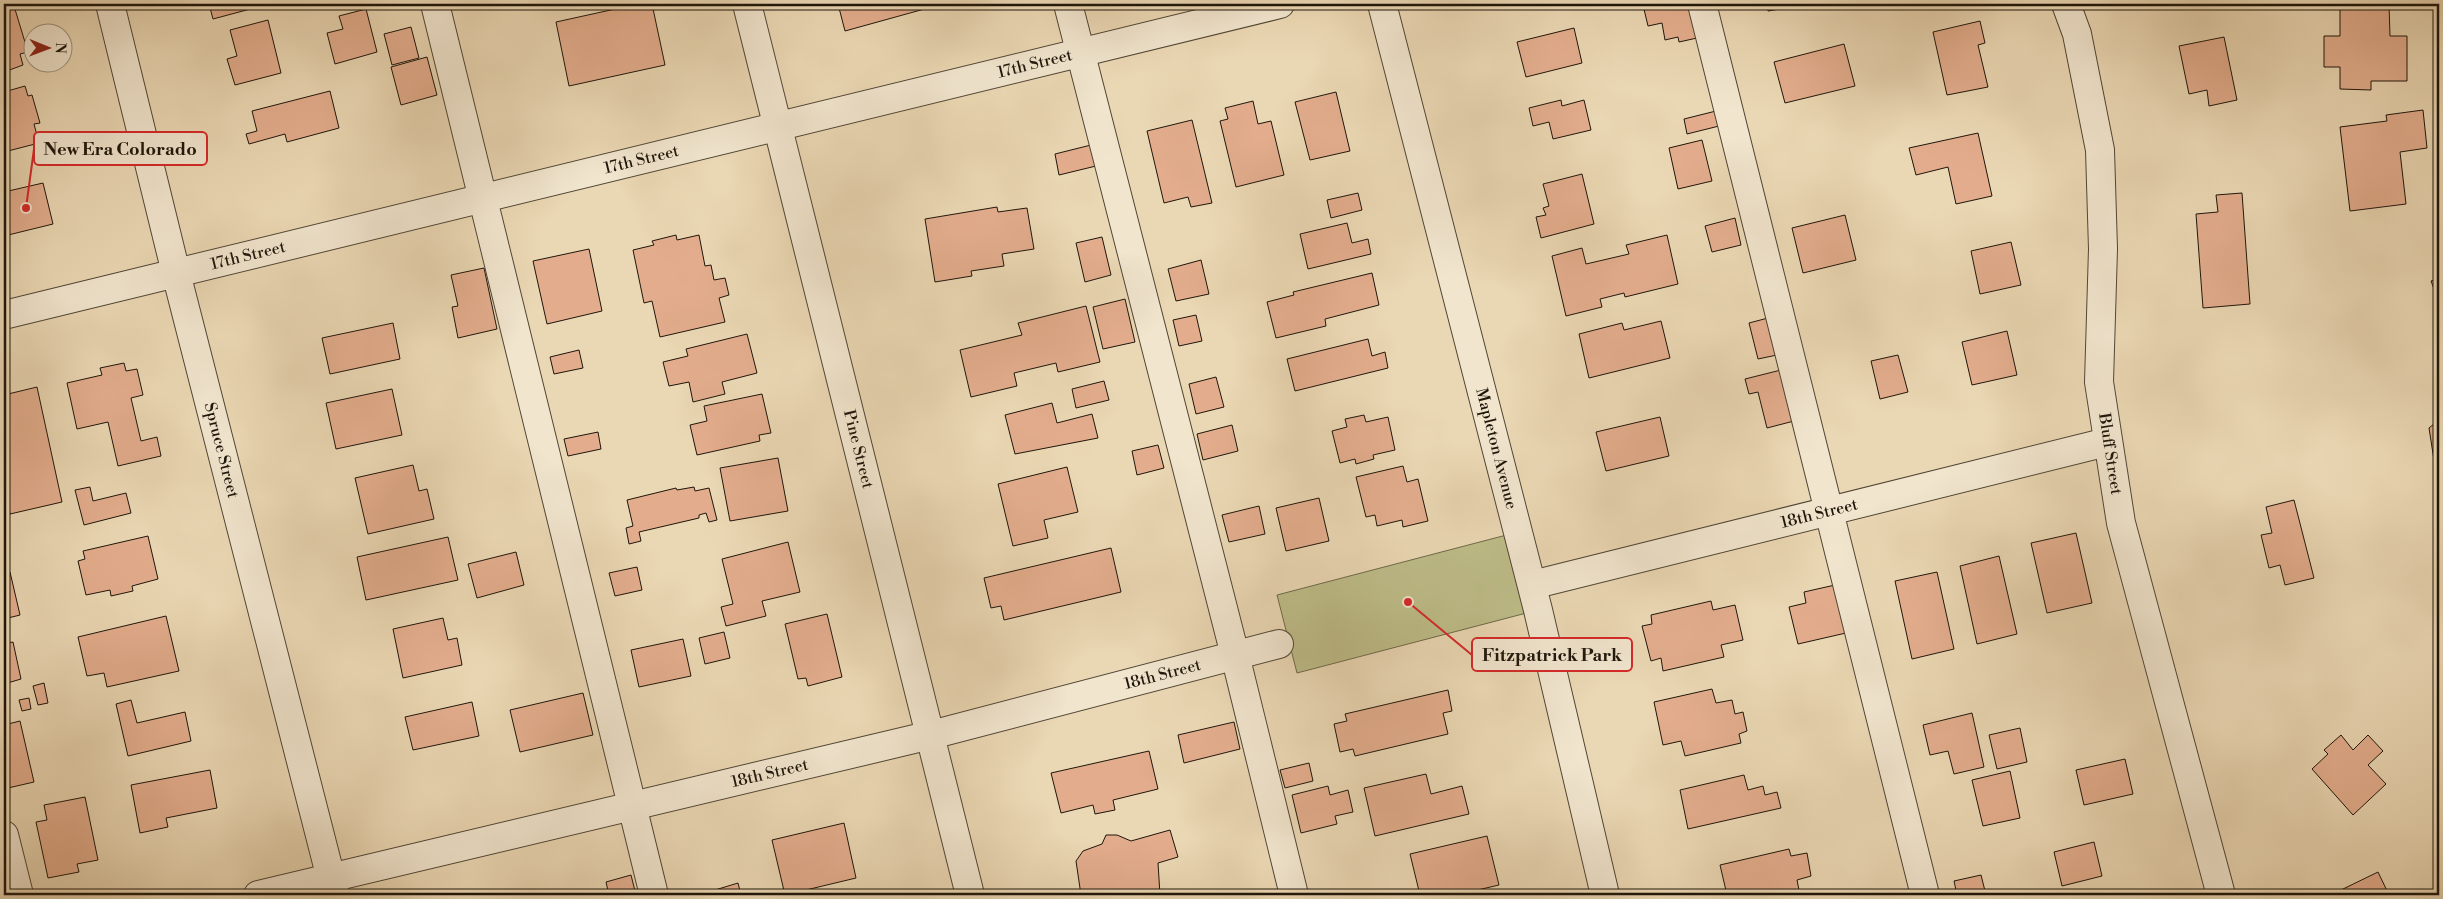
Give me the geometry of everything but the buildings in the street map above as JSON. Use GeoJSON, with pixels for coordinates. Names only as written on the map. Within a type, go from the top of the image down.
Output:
{"type":"FeatureCollection","features":[{"type":"Feature","properties":{"kind":"street","name":"Spruce Street"},"geometry":{"type":"LineString","coordinates":[[110,4],[176,273],[333,886]]}},
{"type":"Feature","properties":{"kind":"street"},"geometry":{"type":"LineString","coordinates":[[435,4],[654,895]]}},
{"type":"Feature","properties":{"kind":"street","name":"Pine Street"},"geometry":{"type":"LineString","coordinates":[[747,4],[970,895]]}},
{"type":"Feature","properties":{"kind":"street"},"geometry":{"type":"LineString","coordinates":[[1068,4],[1235,655],[1294,895]]}},
{"type":"Feature","properties":{"kind":"street","name":"17th Street"},"geometry":{"type":"LineString","coordinates":[[4,315],[1280,4]]}},
{"type":"Feature","properties":{"kind":"street","name":"Mapleton Avenue"},"geometry":{"type":"LineString","coordinates":[[1382,4],[1532,586],[1605,895]]}},
{"type":"Feature","properties":{"kind":"street"},"geometry":{"type":"LineString","coordinates":[[1702,4],[1925,895]]}},
{"type":"Feature","properties":{"kind":"street","name":"Bluff Street"},"geometry":{"type":"LineString","coordinates":[[2066,4],[2077,34],[2100,150],[2103,249],[2099,382],[2121,523],[2221,895]]}},
{"type":"Feature","properties":{"kind":"street","name":"18th Street"},"geometry":{"type":"LineString","coordinates":[[1532,586],[2107,442]]}},
{"type":"Feature","properties":{"kind":"street","name":"18th Street"},"geometry":{"type":"LineString","coordinates":[[258,895],[333,886],[632,806],[931,735],[1279,644]]}},
{"type":"Feature","properties":{"kind":"street"},"geometry":{"type":"LineString","coordinates":[[4,835],[19,895]]}},
{"type":"Feature","properties":{"kind":"shaded area"},"geometry":{"type":"Polygon","coordinates":[[[1518,532],[1538,610],[1297,673],[1277,595],[1518,532]]]}},
{"type":"Feature","properties":{"kind":"place","name":"New Era Colorado"},"geometry":{"type":"Point","coordinates":[26,208]}},
{"type":"Feature","properties":{"kind":"place","name":"Fitzpatrick Park"},"geometry":{"type":"Point","coordinates":[1408,602]}}]}
